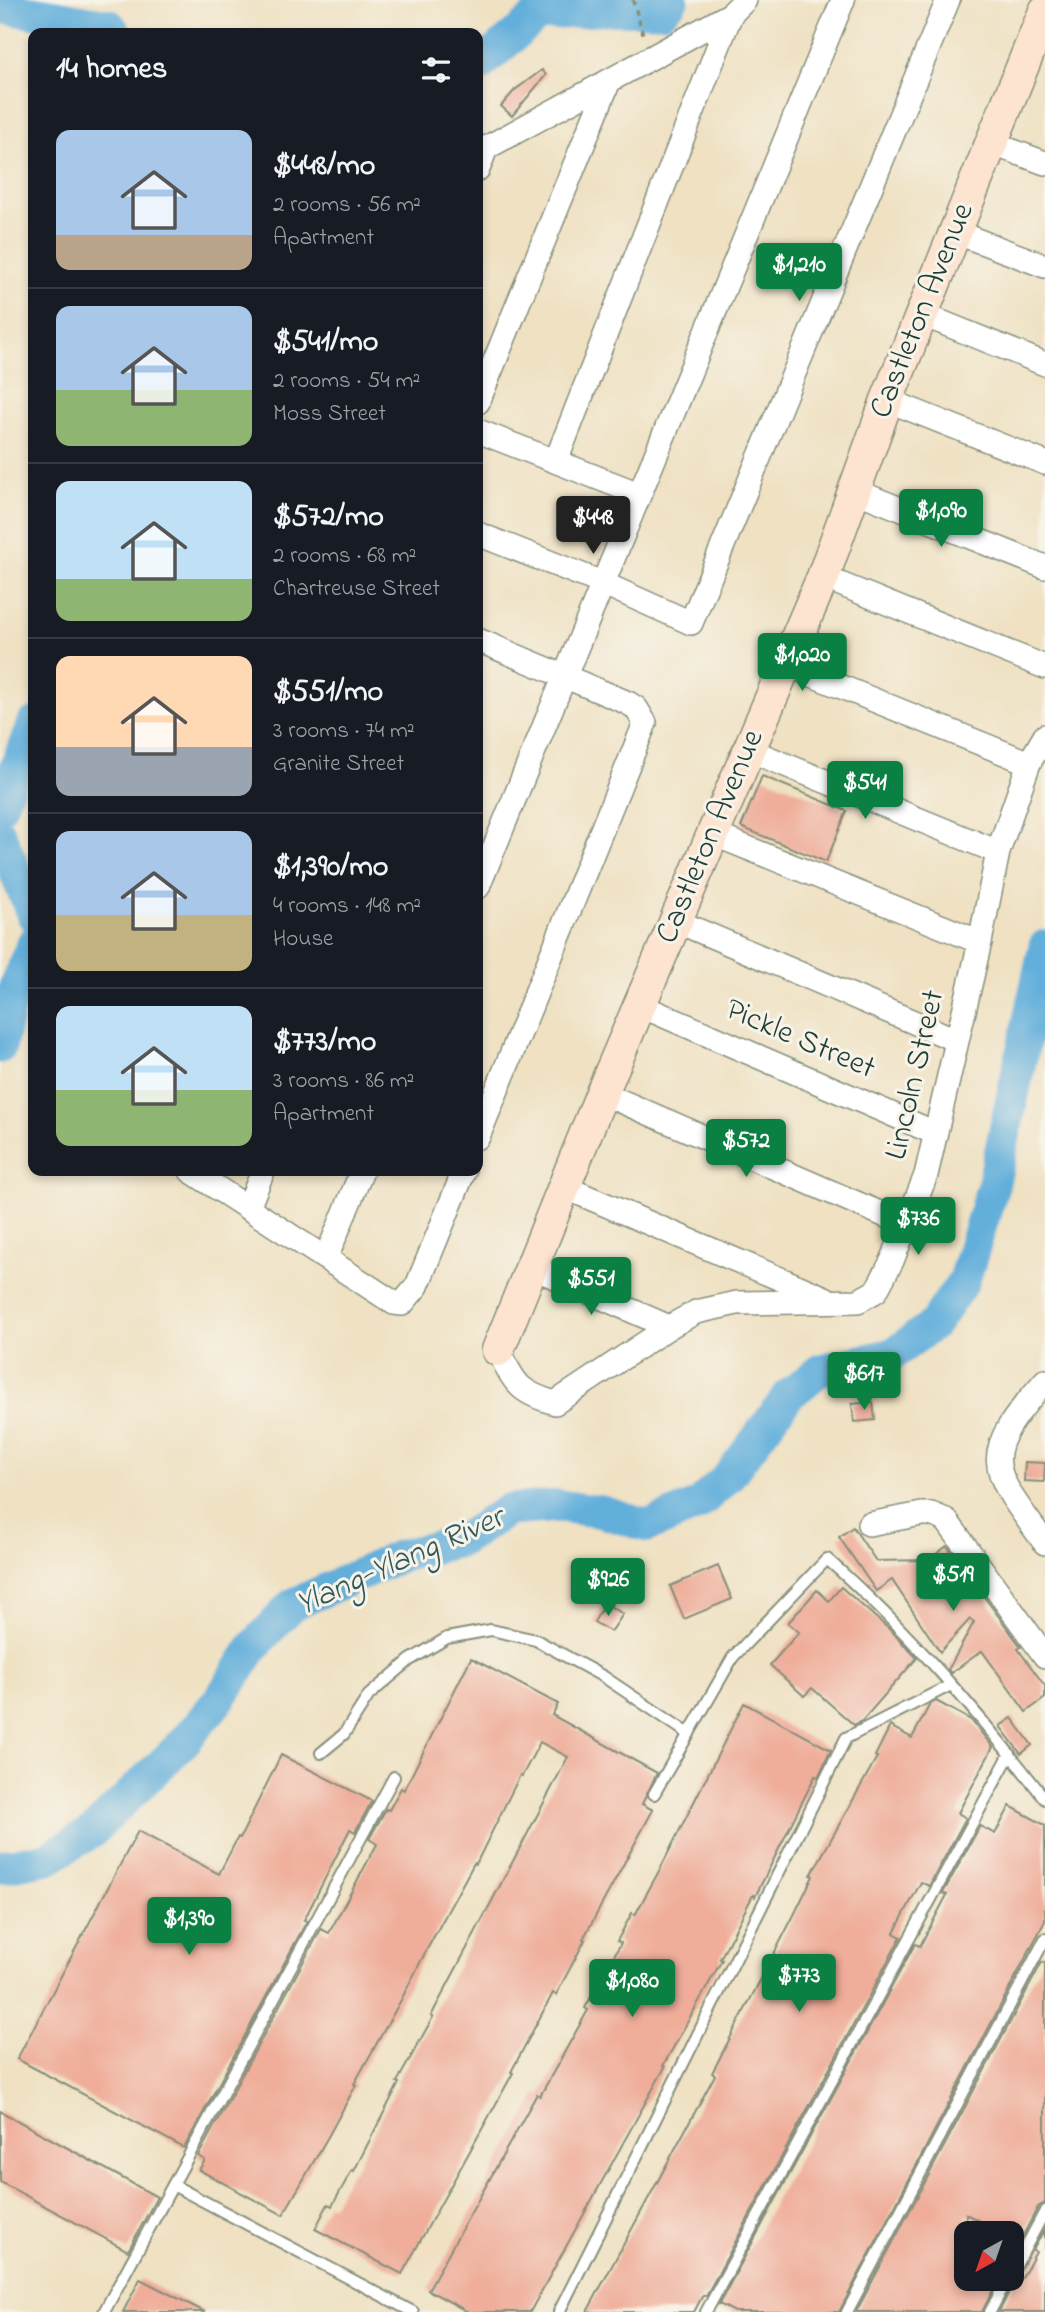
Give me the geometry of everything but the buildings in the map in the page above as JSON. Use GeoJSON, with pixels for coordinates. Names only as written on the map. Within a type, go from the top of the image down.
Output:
{"type":"FeatureCollection","features":[{"type":"Feature","properties":{"kind":"street"},"geometry":{"type":"LineString","coordinates":[[483,875],[843,0]]}},
{"type":"Feature","properties":{"kind":"street"},"geometry":{"type":"LineString","coordinates":[[483,536],[691,622],[948,0]]}},
{"type":"Feature","properties":{"kind":"street"},"geometry":{"type":"LineString","coordinates":[[556,461],[738,7]]}},
{"type":"Feature","properties":{"kind":"street"},"geometry":{"type":"LineString","coordinates":[[483,156],[486,148],[738,7]]}},
{"type":"Feature","properties":{"kind":"street","name":"Castleton Avenue"},"geometry":{"type":"LineString","coordinates":[[498,1350],[602,1093],[823,577],[887,400],[991,143],[1035,61],[1045,11]]}},
{"type":"Feature","properties":{"kind":"street"},"geometry":{"type":"LineString","coordinates":[[483,390],[609,80]]}},
{"type":"Feature","properties":{"kind":"street"},"geometry":{"type":"LineString","coordinates":[[991,143],[1045,163]]}},
{"type":"Feature","properties":{"kind":"street"},"geometry":{"type":"LineString","coordinates":[[955,232],[1045,266]]}},
{"type":"Feature","properties":{"kind":"street"},"geometry":{"type":"LineString","coordinates":[[921,314],[1045,364]]}},
{"type":"Feature","properties":{"kind":"street"},"geometry":{"type":"LineString","coordinates":[[887,400],[1045,463]]}},
{"type":"Feature","properties":{"kind":"street"},"geometry":{"type":"LineString","coordinates":[[483,433],[639,494]]}},
{"type":"Feature","properties":{"kind":"street"},"geometry":{"type":"LineString","coordinates":[[853,490],[1045,567]]}},
{"type":"Feature","properties":{"kind":"street"},"geometry":{"type":"LineString","coordinates":[[823,577],[1045,667]]}},
{"type":"Feature","properties":{"kind":"street"},"geometry":{"type":"LineString","coordinates":[[483,642],[628,703],[636,708],[645,723],[483,1125]]}},
{"type":"Feature","properties":{"kind":"street"},"geometry":{"type":"LineString","coordinates":[[785,664],[1029,763]]}},
{"type":"Feature","properties":{"kind":"street","name":"Lincoln Street"},"geometry":{"type":"LineString","coordinates":[[498,1350],[516,1385],[536,1397],[555,1403],[668,1327],[696,1312],[737,1303],[858,1301],[876,1291],[892,1261],[926,1175],[998,852],[1029,763],[1045,736]]}},
{"type":"Feature","properties":{"kind":"street"},"geometry":{"type":"LineString","coordinates":[[749,750],[998,852]]}},
{"type":"Feature","properties":{"kind":"street"},"geometry":{"type":"LineString","coordinates":[[713,834],[980,942]]}},
{"type":"Feature","properties":{"kind":"street"},"geometry":{"type":"LineString","coordinates":[[676,921],[956,1040]]}},
{"type":"Feature","properties":{"kind":"street","name":"Pickle Street"},"geometry":{"type":"LineString","coordinates":[[639,1005],[935,1133]]}},
{"type":"Feature","properties":{"kind":"street"},"geometry":{"type":"LineString","coordinates":[[602,1093],[907,1225]]}},
{"type":"Feature","properties":{"kind":"street"},"geometry":{"type":"LineString","coordinates":[[199,1176],[394,1303],[402,1304],[417,1286],[462,1176]]}},
{"type":"Feature","properties":{"kind":"street"},"geometry":{"type":"LineString","coordinates":[[248,1208],[261,1176]]}},
{"type":"Feature","properties":{"kind":"street"},"geometry":{"type":"LineString","coordinates":[[326,1258],[360,1176]]}},
{"type":"Feature","properties":{"kind":"street"},"geometry":{"type":"LineString","coordinates":[[564,1186],[834,1302]]}},
{"type":"Feature","properties":{"kind":"street"},"geometry":{"type":"LineString","coordinates":[[531,1267],[668,1327]]}},
{"type":"Feature","properties":{"kind":"street"},"geometry":{"type":"LineString","coordinates":[[1045,1381],[1005,1432],[998,1449],[999,1472],[1009,1494],[1045,1542]]}},
{"type":"Feature","properties":{"kind":"street"},"geometry":{"type":"LineString","coordinates":[[869,1524],[922,1514],[931,1514],[946,1520],[1045,1656]]}},
{"type":"Feature","properties":{"kind":"lane"},"geometry":{"type":"LineString","coordinates":[[654,1794],[733,1657],[827,1559],[857,1585],[951,1685],[1045,1799]]}},
{"type":"Feature","properties":{"kind":"lane"},"geometry":{"type":"LineString","coordinates":[[321,1753],[344,1734],[369,1695],[410,1660],[447,1638],[492,1630],[536,1640],[604,1677],[689,1734]]}},
{"type":"Feature","properties":{"kind":"lane"},"geometry":{"type":"LineString","coordinates":[[559,2312],[846,1738],[951,1685]]}},
{"type":"Feature","properties":{"kind":"lane"},"geometry":{"type":"LineString","coordinates":[[706,2312],[1010,1754]]}},
{"type":"Feature","properties":{"kind":"lane"},"geometry":{"type":"LineString","coordinates":[[104,2312],[394,1777]]}},
{"type":"Feature","properties":{"kind":"lane"},"geometry":{"type":"LineString","coordinates":[[847,2312],[1045,1938]]}},
{"type":"Feature","properties":{"kind":"lane"},"geometry":{"type":"LineString","coordinates":[[173,2185],[391,2307],[413,2312]]}},
{"type":"Feature","properties":{"kind":"lane"},"geometry":{"type":"LineString","coordinates":[[1024,2250],[1045,2211]]}},
{"type":"Feature","properties":{"kind":"lane"},"geometry":{"type":"LineString","coordinates":[[990,2312],[1002,2291]]}},
{"type":"Feature","properties":{"kind":"path"},"geometry":{"type":"LineString","coordinates":[[633,0],[639,25]]}},
{"type":"Feature","properties":{"kind":"waterway"},"geometry":{"type":"LineString","coordinates":[[483,63],[538,15],[605,9],[662,10],[672,0]]}},
{"type":"Feature","properties":{"kind":"waterway"},"geometry":{"type":"LineString","coordinates":[[0,4],[6,8],[109,25],[111,28]]}},
{"type":"Feature","properties":{"kind":"waterway"},"geometry":{"type":"LineString","coordinates":[[0,807],[28,737]]}},
{"type":"Feature","properties":{"kind":"waterway"},"geometry":{"type":"LineString","coordinates":[[0,835],[28,903]]}},
{"type":"Feature","properties":{"kind":"waterway","name":"Ylang-Ylang River"},"geometry":{"type":"LineString","coordinates":[[0,1867],[48,1858],[92,1832],[184,1742],[221,1697],[254,1646],[292,1605],[400,1556],[460,1541],[508,1510],[559,1506],[602,1512],[648,1526],[698,1505],[729,1476],[789,1395],[820,1370],[893,1354],[934,1324],[964,1280],[994,1182],[1045,946]]}},
{"type":"Feature","properties":{"kind":"waterway"},"geometry":{"type":"LineString","coordinates":[[0,1047],[11,997],[28,955]]}}]}
